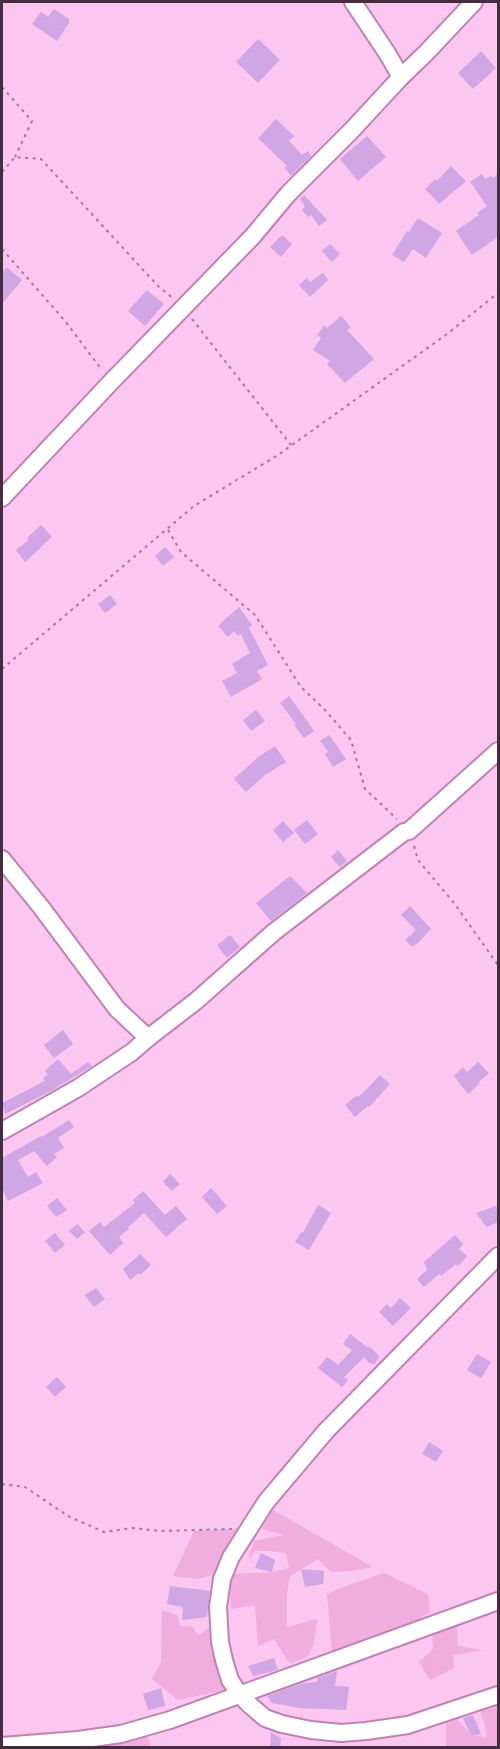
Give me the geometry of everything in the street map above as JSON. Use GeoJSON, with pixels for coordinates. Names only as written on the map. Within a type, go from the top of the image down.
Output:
{"type":"FeatureCollection","features":[{"type":"Feature","properties":{"kind":"street"},"geometry":{"type":"LineString","coordinates":[[353,2],[401,77]]}},
{"type":"Feature","properties":{"kind":"street"},"geometry":{"type":"LineString","coordinates":[[2,498],[253,236],[288,194],[474,2]]}},
{"type":"Feature","properties":{"kind":"street"},"geometry":{"type":"LineString","coordinates":[[2,1131],[78,1088],[132,1052],[196,1001],[274,932],[404,832],[409,831],[498,751]]}},
{"type":"Feature","properties":{"kind":"street"},"geometry":{"type":"LineString","coordinates":[[2,859],[117,1009],[148,1038]]}},
{"type":"Feature","properties":{"kind":"street"},"geometry":{"type":"LineString","coordinates":[[498,1256],[326,1431],[266,1502],[231,1557],[222,1579],[218,1607],[220,1642],[230,1680],[239,1694],[265,1718],[282,1724],[311,1730],[366,1731],[408,1725],[498,1695]]}},
{"type":"Feature","properties":{"kind":"street"},"geometry":{"type":"LineString","coordinates":[[2,1746],[121,1734],[170,1720],[498,1601]]}},
{"type":"Feature","properties":{"kind":"path"},"geometry":{"type":"LineString","coordinates":[[2,87],[32,122],[15,157],[2,172]]}},
{"type":"Feature","properties":{"kind":"path"},"geometry":{"type":"LineString","coordinates":[[15,157],[41,159],[158,286],[183,308],[291,445]]}},
{"type":"Feature","properties":{"kind":"path"},"geometry":{"type":"LineString","coordinates":[[2,249],[65,321],[111,382]]}},
{"type":"Feature","properties":{"kind":"path"},"geometry":{"type":"LineString","coordinates":[[2,669],[194,507],[291,445],[447,334],[498,293]]}},
{"type":"Feature","properties":{"kind":"path"},"geometry":{"type":"LineString","coordinates":[[167,529],[182,552],[255,615],[301,687],[351,740],[365,789],[409,831],[418,860],[454,903],[498,965]]}},
{"type":"Feature","properties":{"kind":"path"},"geometry":{"type":"LineString","coordinates":[[2,1484],[25,1487],[69,1516],[104,1532],[132,1528],[160,1531],[248,1528]]}},
{"type":"Feature","properties":{"kind":"shaded area"},"geometry":{"type":"Polygon","coordinates":[[[273,1510],[373,1567],[331,1572],[318,1559],[290,1576],[287,1593],[287,1627],[317,1619],[314,1644],[308,1656],[290,1664],[274,1639],[258,1646],[255,1605],[231,1609],[230,1581],[234,1574],[272,1572],[289,1568],[286,1553],[255,1551],[248,1560],[254,1541],[284,1535],[262,1529],[273,1510]]]}},
{"type":"Feature","properties":{"kind":"shaded area"},"geometry":{"type":"Polygon","coordinates":[[[248,1528],[217,1574],[197,1579],[173,1576],[194,1531],[248,1528]]]}},
{"type":"Feature","properties":{"kind":"shaded area"},"geometry":{"type":"Polygon","coordinates":[[[384,1573],[428,1594],[430,1612],[376,1645],[332,1651],[327,1594],[384,1573]]]}},
{"type":"Feature","properties":{"kind":"shaded area"},"geometry":{"type":"Polygon","coordinates":[[[162,1610],[177,1615],[181,1626],[193,1627],[198,1636],[211,1626],[220,1634],[228,1675],[224,1690],[178,1700],[152,1679],[161,1662],[162,1610]]]}},
{"type":"Feature","properties":{"kind":"shaded area"},"geometry":{"type":"Polygon","coordinates":[[[456,1616],[458,1646],[483,1650],[453,1655],[454,1668],[430,1680],[419,1662],[433,1649],[432,1630],[456,1616]]]}},
{"type":"Feature","properties":{"kind":"shaded area"},"geometry":{"type":"Polygon","coordinates":[[[498,1699],[498,1747],[446,1748],[446,1722],[456,1718],[471,1735],[487,1737],[477,1702],[498,1699]]]}},
{"type":"Feature","properties":{"kind":"shaded area"},"geometry":{"type":"Polygon","coordinates":[[[144,1727],[151,1747],[85,1748],[144,1727]]]}},
{"type":"Feature","properties":{"kind":"building"},"geometry":{"type":"Polygon","coordinates":[[[54,9],[69,19],[69,23],[57,41],[32,24],[41,12],[48,17],[54,9]]]}},
{"type":"Feature","properties":{"kind":"building"},"geometry":{"type":"Polygon","coordinates":[[[258,39],[280,60],[258,83],[236,62],[258,39]]]}},
{"type":"Feature","properties":{"kind":"building"},"geometry":{"type":"Polygon","coordinates":[[[481,51],[496,68],[473,89],[458,73],[481,51]]]}},
{"type":"Feature","properties":{"kind":"building"},"geometry":{"type":"Polygon","coordinates":[[[276,119],[294,136],[289,141],[302,155],[308,151],[311,156],[291,176],[285,168],[287,166],[258,138],[276,119]]]}},
{"type":"Feature","properties":{"kind":"building"},"geometry":{"type":"Polygon","coordinates":[[[367,136],[386,157],[358,181],[340,159],[367,136]]]}},
{"type":"Feature","properties":{"kind":"building"},"geometry":{"type":"Polygon","coordinates":[[[451,166],[466,181],[439,204],[425,189],[435,179],[437,181],[451,166]]]}},
{"type":"Feature","properties":{"kind":"building"},"geometry":{"type":"Polygon","coordinates":[[[482,174],[485,179],[491,176],[493,178],[498,174],[498,237],[472,255],[456,231],[479,215],[477,213],[487,206],[470,182],[482,174]]]}},
{"type":"Feature","properties":{"kind":"building"},"geometry":{"type":"Polygon","coordinates":[[[304,195],[327,220],[319,226],[311,215],[308,217],[302,210],[305,207],[300,199],[304,195]]]}},
{"type":"Feature","properties":{"kind":"building"},"geometry":{"type":"Polygon","coordinates":[[[418,218],[442,233],[426,258],[413,249],[404,262],[392,255],[418,218]]]}},
{"type":"Feature","properties":{"kind":"building"},"geometry":{"type":"Polygon","coordinates":[[[282,235],[292,244],[281,257],[270,247],[282,235]]]}},
{"type":"Feature","properties":{"kind":"building"},"geometry":{"type":"Polygon","coordinates":[[[330,244],[340,254],[332,262],[322,251],[330,244]]]}},
{"type":"Feature","properties":{"kind":"building"},"geometry":{"type":"Polygon","coordinates":[[[7,267],[22,280],[2,304],[2,273],[7,267]]]}},
{"type":"Feature","properties":{"kind":"building"},"geometry":{"type":"Polygon","coordinates":[[[323,273],[328,280],[310,297],[299,285],[307,278],[310,282],[323,273]]]}},
{"type":"Feature","properties":{"kind":"building"},"geometry":{"type":"Polygon","coordinates":[[[147,290],[164,304],[145,326],[128,311],[147,290]]]}},
{"type":"Feature","properties":{"kind":"building"},"geometry":{"type":"Polygon","coordinates":[[[341,316],[351,327],[347,330],[374,359],[345,383],[327,364],[330,361],[313,350],[321,338],[317,335],[324,326],[327,328],[341,316]]]}},
{"type":"Feature","properties":{"kind":"building"},"geometry":{"type":"Polygon","coordinates":[[[41,525],[52,537],[25,562],[16,550],[29,540],[27,538],[41,525]]]}},
{"type":"Feature","properties":{"kind":"building"},"geometry":{"type":"Polygon","coordinates":[[[165,547],[174,557],[163,566],[155,556],[165,547]]]}},
{"type":"Feature","properties":{"kind":"building"},"geometry":{"type":"Polygon","coordinates":[[[110,595],[117,604],[105,613],[98,604],[110,595]]]}},
{"type":"Feature","properties":{"kind":"building"},"geometry":{"type":"Polygon","coordinates":[[[239,607],[252,625],[249,628],[268,665],[257,671],[262,679],[231,697],[222,681],[237,673],[232,664],[250,653],[241,634],[238,636],[234,631],[228,637],[218,626],[239,607]]]}},
{"type":"Feature","properties":{"kind":"building"},"geometry":{"type":"Polygon","coordinates":[[[289,696],[314,731],[304,738],[280,703],[289,696]]]}},
{"type":"Feature","properties":{"kind":"building"},"geometry":{"type":"Polygon","coordinates":[[[256,710],[265,721],[251,731],[243,720],[256,710]]]}},
{"type":"Feature","properties":{"kind":"building"},"geometry":{"type":"Polygon","coordinates":[[[329,735],[346,759],[333,767],[325,754],[328,752],[320,741],[329,735]]]}},
{"type":"Feature","properties":{"kind":"building"},"geometry":{"type":"Polygon","coordinates":[[[275,746],[286,762],[265,775],[246,792],[234,779],[258,757],[275,746]]]}},
{"type":"Feature","properties":{"kind":"building"},"geometry":{"type":"Polygon","coordinates":[[[307,820],[318,834],[305,844],[294,830],[307,820]]]}},
{"type":"Feature","properties":{"kind":"building"},"geometry":{"type":"Polygon","coordinates":[[[283,821],[294,833],[283,842],[273,830],[283,821]]]}},
{"type":"Feature","properties":{"kind":"building"},"geometry":{"type":"Polygon","coordinates":[[[338,850],[347,861],[340,867],[331,857],[338,850]]]}},
{"type":"Feature","properties":{"kind":"building"},"geometry":{"type":"Polygon","coordinates":[[[290,876],[307,893],[271,921],[256,903],[290,876]]]}},
{"type":"Feature","properties":{"kind":"building"},"geometry":{"type":"Polygon","coordinates":[[[410,906],[431,929],[412,947],[405,940],[416,930],[401,915],[410,906]]]}},
{"type":"Feature","properties":{"kind":"building"},"geometry":{"type":"Polygon","coordinates":[[[230,935],[240,947],[227,958],[217,945],[230,935]]]}},
{"type":"Feature","properties":{"kind":"building"},"geometry":{"type":"Polygon","coordinates":[[[63,1030],[73,1044],[54,1058],[44,1045],[63,1030]]]}},
{"type":"Feature","properties":{"kind":"building"},"geometry":{"type":"Polygon","coordinates":[[[58,1059],[71,1074],[88,1062],[92,1066],[51,1091],[5,1114],[2,1103],[45,1081],[43,1078],[48,1074],[45,1071],[58,1059]]]}},
{"type":"Feature","properties":{"kind":"building"},"geometry":{"type":"Polygon","coordinates":[[[478,1062],[489,1073],[468,1094],[454,1076],[463,1067],[467,1072],[478,1062]]]}},
{"type":"Feature","properties":{"kind":"building"},"geometry":{"type":"Polygon","coordinates":[[[380,1075],[390,1084],[369,1107],[355,1117],[345,1105],[356,1096],[358,1097],[380,1075]]]}},
{"type":"Feature","properties":{"kind":"building"},"geometry":{"type":"Polygon","coordinates":[[[69,1120],[74,1127],[58,1138],[64,1148],[54,1154],[57,1157],[47,1166],[34,1151],[18,1160],[28,1177],[36,1172],[43,1183],[8,1201],[2,1188],[2,1158],[69,1120]]]}},
{"type":"Feature","properties":{"kind":"building"},"geometry":{"type":"Polygon","coordinates":[[[170,1174],[180,1184],[172,1191],[163,1182],[170,1174]]]}},
{"type":"Feature","properties":{"kind":"building"},"geometry":{"type":"Polygon","coordinates":[[[211,1188],[227,1206],[217,1214],[202,1197],[211,1188]]]}},
{"type":"Feature","properties":{"kind":"building"},"geometry":{"type":"Polygon","coordinates":[[[143,1191],[165,1215],[176,1206],[187,1219],[166,1237],[144,1213],[119,1237],[123,1243],[110,1255],[89,1231],[100,1222],[104,1227],[135,1203],[133,1200],[143,1191]]]}},
{"type":"Feature","properties":{"kind":"building"},"geometry":{"type":"Polygon","coordinates":[[[57,1198],[67,1210],[56,1217],[47,1206],[57,1198]]]}},
{"type":"Feature","properties":{"kind":"building"},"geometry":{"type":"Polygon","coordinates":[[[318,1205],[331,1213],[309,1250],[295,1242],[301,1232],[303,1233],[318,1205]]]}},
{"type":"Feature","properties":{"kind":"building"},"geometry":{"type":"Polygon","coordinates":[[[496,1206],[498,1222],[487,1227],[476,1213],[496,1206]]]}},
{"type":"Feature","properties":{"kind":"building"},"geometry":{"type":"Polygon","coordinates":[[[77,1224],[85,1232],[77,1239],[69,1231],[77,1224]]]}},
{"type":"Feature","properties":{"kind":"building"},"geometry":{"type":"Polygon","coordinates":[[[55,1233],[65,1245],[55,1253],[45,1241],[55,1233]]]}},
{"type":"Feature","properties":{"kind":"building"},"geometry":{"type":"Polygon","coordinates":[[[455,1235],[463,1244],[459,1249],[467,1256],[458,1266],[456,1264],[441,1276],[439,1274],[424,1287],[417,1279],[427,1270],[424,1262],[455,1235]]]}},
{"type":"Feature","properties":{"kind":"building"},"geometry":{"type":"Polygon","coordinates":[[[140,1254],[151,1265],[130,1280],[123,1269],[140,1254]]]}},
{"type":"Feature","properties":{"kind":"building"},"geometry":{"type":"Polygon","coordinates":[[[96,1288],[105,1299],[94,1307],[85,1295],[96,1288]]]}},
{"type":"Feature","properties":{"kind":"building"},"geometry":{"type":"Polygon","coordinates":[[[400,1298],[411,1308],[393,1326],[379,1312],[387,1304],[391,1308],[400,1298]]]}},
{"type":"Feature","properties":{"kind":"building"},"geometry":{"type":"Polygon","coordinates":[[[350,1334],[368,1348],[369,1346],[379,1356],[375,1364],[369,1363],[364,1357],[344,1377],[348,1380],[342,1387],[318,1368],[327,1357],[338,1365],[352,1350],[343,1344],[350,1334]]]}},
{"type":"Feature","properties":{"kind":"building"},"geometry":{"type":"Polygon","coordinates":[[[477,1354],[491,1362],[481,1378],[467,1370],[477,1354]]]}},
{"type":"Feature","properties":{"kind":"building"},"geometry":{"type":"Polygon","coordinates":[[[57,1377],[66,1387],[55,1397],[46,1387],[57,1377]]]}},
{"type":"Feature","properties":{"kind":"building"},"geometry":{"type":"Polygon","coordinates":[[[429,1442],[443,1451],[436,1462],[422,1454],[429,1442]]]}},
{"type":"Feature","properties":{"kind":"building"},"geometry":{"type":"Polygon","coordinates":[[[261,1553],[275,1560],[272,1572],[255,1568],[261,1553]]]}},
{"type":"Feature","properties":{"kind":"building"},"geometry":{"type":"Polygon","coordinates":[[[301,1569],[324,1571],[323,1584],[305,1587],[301,1569]]]}},
{"type":"Feature","properties":{"kind":"building"},"geometry":{"type":"Polygon","coordinates":[[[170,1586],[210,1591],[207,1617],[182,1620],[183,1607],[167,1604],[170,1586]]]}},
{"type":"Feature","properties":{"kind":"building"},"geometry":{"type":"Polygon","coordinates":[[[274,1658],[278,1670],[253,1676],[248,1666],[274,1658]]]}},
{"type":"Feature","properties":{"kind":"building"},"geometry":{"type":"Polygon","coordinates":[[[337,1671],[335,1686],[349,1687],[346,1710],[300,1708],[272,1703],[267,1696],[300,1684],[317,1682],[317,1678],[337,1671]]]}},
{"type":"Feature","properties":{"kind":"building"},"geometry":{"type":"Polygon","coordinates":[[[161,1688],[165,1706],[148,1710],[143,1694],[161,1688]]]}},
{"type":"Feature","properties":{"kind":"building"},"geometry":{"type":"Polygon","coordinates":[[[473,1715],[481,1734],[471,1736],[463,1718],[473,1715]]]}},
{"type":"Feature","properties":{"kind":"building"},"geometry":{"type":"Polygon","coordinates":[[[271,1732],[281,1738],[280,1748],[270,1748],[271,1732]]]}}]}
